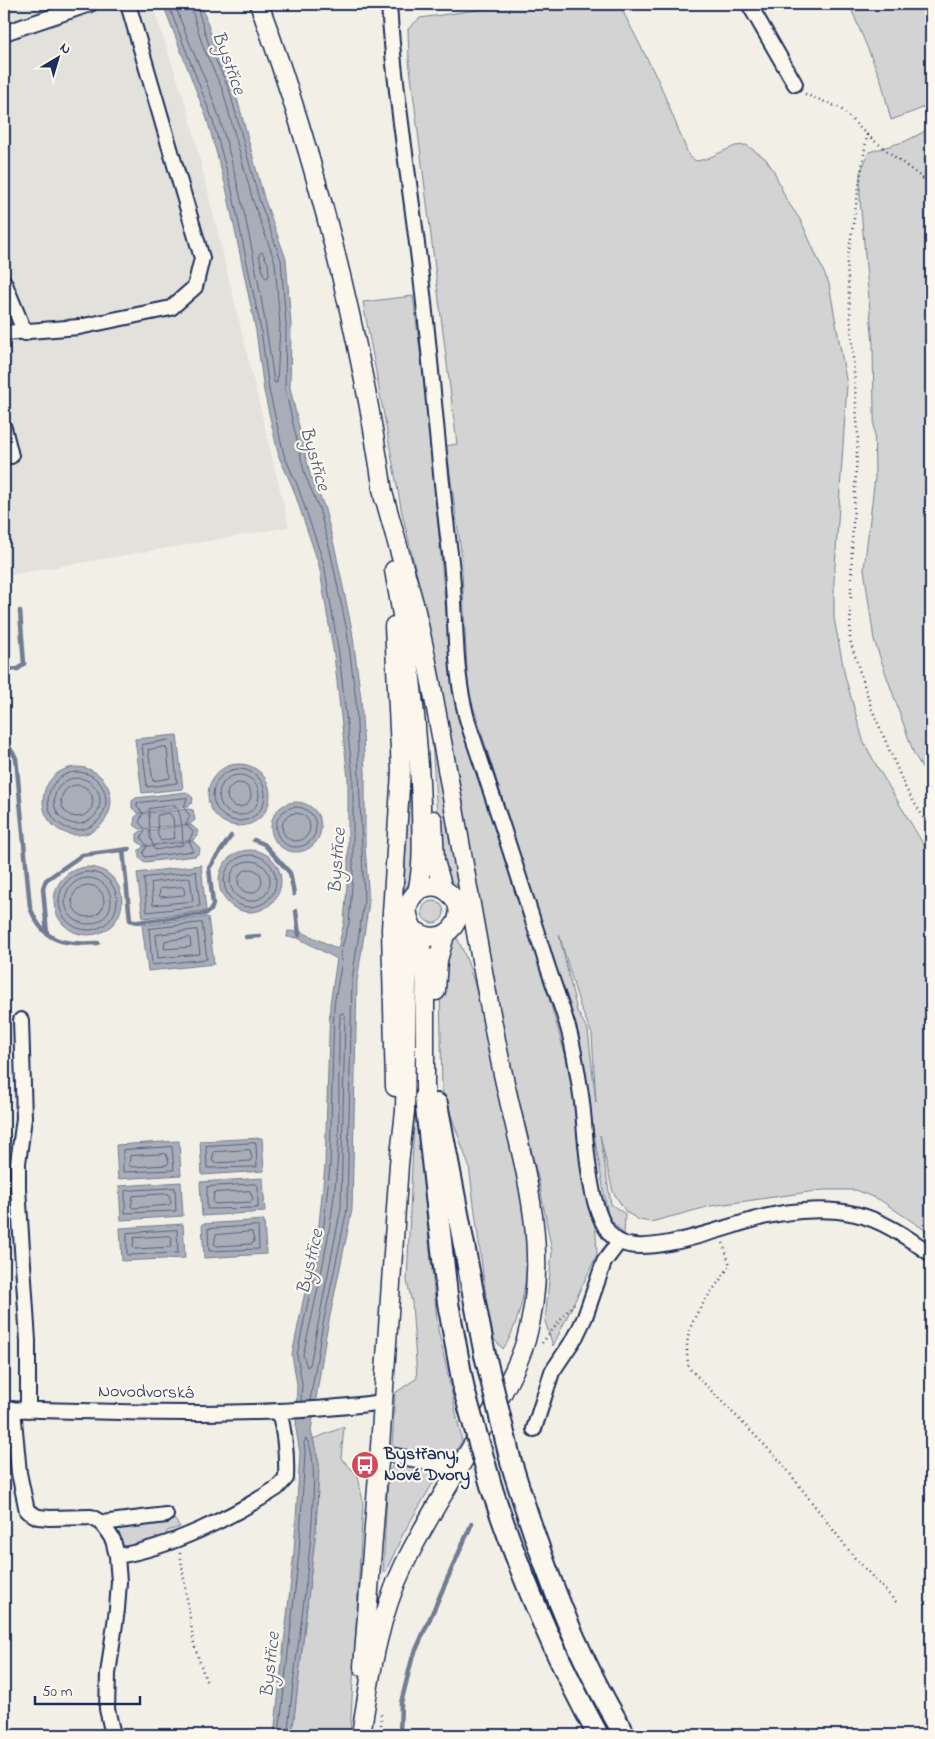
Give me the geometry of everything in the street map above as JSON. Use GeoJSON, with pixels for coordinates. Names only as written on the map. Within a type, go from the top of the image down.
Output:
{"type":"FeatureCollection","features":[{"type":"Feature","properties":{"kind":"highway"},"geometry":{"type":"LineString","coordinates":[[431,1096],[485,1355],[511,1462],[552,1588],[575,1639],[625,1735]]}},
{"type":"Feature","properties":{"kind":"highway"},"geometry":{"type":"LineString","coordinates":[[431,1096],[448,1303],[464,1390],[492,1489],[511,1547],[552,1648],[598,1735]]}},
{"type":"Feature","properties":{"kind":"main road"},"geometry":{"type":"LineString","coordinates":[[259,4],[299,122],[342,283],[422,694],[435,861],[443,888],[452,896],[457,906],[458,916],[450,929],[438,960],[431,1096]]}},
{"type":"Feature","properties":{"kind":"main road"},"geometry":{"type":"LineString","coordinates":[[396,558],[411,671],[418,752],[422,864],[417,892],[408,905],[412,924],[423,951],[431,1096]]}},
{"type":"Feature","properties":{"kind":"main road"},"geometry":{"type":"LineString","coordinates":[[396,558],[415,607],[425,652],[499,1058]]}},
{"type":"Feature","properties":{"kind":"main road"},"geometry":{"type":"LineString","coordinates":[[396,558],[401,747],[391,947],[398,1164]]}},
{"type":"Feature","properties":{"kind":"main road"},"geometry":{"type":"LineString","coordinates":[[417,892],[428,887],[443,888]]}},
{"type":"Feature","properties":{"kind":"main road"},"geometry":{"type":"LineString","coordinates":[[412,924],[427,937],[450,929]]}},
{"type":"Feature","properties":{"kind":"main road"},"geometry":{"type":"LineString","coordinates":[[361,1735],[362,1685],[380,1453],[398,1164],[405,1103],[412,924]]}},
{"type":"Feature","properties":{"kind":"main road"},"geometry":{"type":"LineString","coordinates":[[361,1735],[375,1653],[391,1593],[417,1539],[460,1468],[516,1365],[525,1342],[535,1296],[536,1263],[531,1194],[499,1058],[468,949],[450,929]]}},
{"type":"Feature","properties":{"kind":"street"},"geometry":{"type":"LineString","coordinates":[[4,33],[90,4]]}},
{"type":"Feature","properties":{"kind":"street"},"geometry":{"type":"LineString","coordinates":[[4,333],[79,328],[171,308],[195,287],[202,258],[128,4]]}},
{"type":"Feature","properties":{"kind":"street"},"geometry":{"type":"LineString","coordinates":[[389,4],[396,90],[418,253],[450,555],[458,684],[470,729],[570,1034],[599,1214],[603,1225],[619,1242],[641,1247],[662,1245],[769,1216],[816,1211],[854,1214],[884,1224],[931,1254]]}},
{"type":"Feature","properties":{"kind":"street"},"geometry":{"type":"LineString","coordinates":[[749,4],[795,84]]}},
{"type":"Feature","properties":{"kind":"street"},"geometry":{"type":"LineString","coordinates":[[4,282],[25,333]]}},
{"type":"Feature","properties":{"kind":"street"},"geometry":{"type":"LineString","coordinates":[[4,428],[11,456]]}},
{"type":"Feature","properties":{"kind":"street"},"geometry":{"type":"LineString","coordinates":[[21,1020],[24,1118],[18,1163],[18,1188],[28,1342],[28,1410]]}},
{"type":"Feature","properties":{"kind":"street"},"geometry":{"type":"LineString","coordinates":[[534,1428],[552,1372],[576,1336],[585,1317],[604,1262],[619,1242]]}},
{"type":"Feature","properties":{"kind":"street","name":"Novodvorská"},"geometry":{"type":"LineString","coordinates":[[9,1409],[283,1411],[383,1402]]}},
{"type":"Feature","properties":{"kind":"street"},"geometry":{"type":"LineString","coordinates":[[9,1409],[27,1511],[38,1517],[91,1517],[102,1523],[113,1540],[117,1556],[119,1582],[108,1674],[107,1709],[113,1735]]}},
{"type":"Feature","properties":{"kind":"street"},"geometry":{"type":"LineString","coordinates":[[117,1556],[141,1552],[182,1537],[267,1494],[286,1478],[286,1439],[283,1411]]}},
{"type":"Feature","properties":{"kind":"street"},"geometry":{"type":"LineString","coordinates":[[380,1453],[460,1468]]}},
{"type":"Feature","properties":{"kind":"street"},"geometry":{"type":"LineString","coordinates":[[102,1523],[166,1515]]}},
{"type":"Feature","properties":{"kind":"path"},"geometry":{"type":"LineString","coordinates":[[795,84],[806,95],[840,108],[867,135],[931,185]]}},
{"type":"Feature","properties":{"kind":"path"},"geometry":{"type":"LineString","coordinates":[[867,135],[847,263],[858,436],[852,542],[850,640],[871,708],[906,789],[931,830]]}},
{"type":"Feature","properties":{"kind":"path"},"geometry":{"type":"LineString","coordinates":[[718,1229],[730,1265],[716,1288],[702,1304],[688,1330],[685,1351],[688,1368],[781,1462],[854,1557],[898,1604]]}},
{"type":"Feature","properties":{"kind":"path"},"geometry":{"type":"LineString","coordinates":[[182,1537],[179,1550],[194,1644],[207,1684]]}},
{"type":"Feature","properties":{"kind":"path"},"geometry":{"type":"LineString","coordinates":[[380,1735],[382,1721]]}},
{"type":"Feature","properties":{"kind":"shaded area"},"geometry":{"type":"Polygon","coordinates":[[[4,4],[152,4],[189,114],[289,527],[4,576],[4,4]]]}},
{"type":"Feature","properties":{"kind":"shaded area"},"geometry":{"type":"Polygon","coordinates":[[[519,4],[619,4],[659,82],[689,156],[696,161],[706,159],[735,146],[746,145],[765,158],[774,171],[786,199],[801,221],[829,284],[847,385],[834,582],[834,618],[845,676],[863,740],[931,857],[931,1234],[880,1200],[856,1190],[823,1190],[711,1206],[651,1222],[639,1220],[626,1212],[613,1192],[600,1135],[611,1204],[625,1214],[624,1235],[608,1216],[577,1035],[468,690],[461,551],[446,446],[457,444],[409,60],[408,29],[420,18],[519,4]],[[559,934],[577,1011],[588,1030],[596,1103],[592,1034],[580,1006],[559,934]]]}},
{"type":"Feature","properties":{"kind":"shaded area"},"geometry":{"type":"Polygon","coordinates":[[[849,4],[931,4],[931,103],[891,120],[881,80],[849,4]]]}},
{"type":"Feature","properties":{"kind":"shaded area"},"geometry":{"type":"Polygon","coordinates":[[[931,128],[931,169],[923,158],[931,172],[931,782],[914,754],[874,640],[864,569],[875,477],[873,345],[860,199],[860,173],[869,152],[906,141],[931,128]]]}},
{"type":"Feature","properties":{"kind":"shaded area"},"geometry":{"type":"Polygon","coordinates":[[[413,296],[428,412],[452,680],[465,737],[520,897],[571,1075],[596,1234],[597,1255],[553,1346],[545,1321],[552,1252],[539,1182],[490,980],[459,778],[423,600],[402,513],[363,302],[413,296]]]}},
{"type":"Feature","properties":{"kind":"shaded area"},"geometry":{"type":"Polygon","coordinates":[[[432,742],[440,742],[464,898],[453,887],[440,859],[432,742]]]}},
{"type":"Feature","properties":{"kind":"shaded area"},"geometry":{"type":"Polygon","coordinates":[[[410,754],[413,754],[413,879],[404,890],[410,754]]]}},
{"type":"Feature","properties":{"kind":"shaded area"},"geometry":{"type":"Polygon","coordinates":[[[433,901],[443,908],[444,912],[437,922],[433,923],[423,916],[422,912],[429,902],[433,901]]]}},
{"type":"Feature","properties":{"kind":"shaded area"},"geometry":{"type":"Polygon","coordinates":[[[457,938],[463,950],[476,989],[506,1109],[521,1182],[526,1219],[527,1256],[524,1290],[516,1322],[509,1340],[503,1349],[494,1339],[488,1312],[469,1166],[442,1090],[440,987],[446,944],[457,938]]]}},
{"type":"Feature","properties":{"kind":"shaded area"},"geometry":{"type":"Polygon","coordinates":[[[417,959],[422,1168],[427,1222],[438,1329],[462,1441],[450,1460],[392,1447],[395,1393],[417,1378],[412,1303],[407,1281],[417,1052],[413,962],[417,959]]]}},
{"type":"Feature","properties":{"kind":"shaded area"},"geometry":{"type":"Polygon","coordinates":[[[344,1427],[341,1458],[358,1476],[363,1503],[350,1735],[292,1735],[316,1529],[319,1464],[313,1439],[344,1427]]]}},
{"type":"Feature","properties":{"kind":"shaded area"},"geometry":{"type":"Polygon","coordinates":[[[395,1462],[440,1471],[403,1534],[386,1571],[383,1573],[388,1473],[395,1462]]]}},
{"type":"Feature","properties":{"kind":"shaded area"},"geometry":{"type":"Polygon","coordinates":[[[175,1520],[180,1527],[167,1531],[165,1540],[140,1548],[124,1547],[117,1539],[115,1524],[175,1520]]]}},
{"type":"Feature","properties":{"kind":"water"},"geometry":{"type":"Polygon","coordinates":[[[163,4],[201,4],[214,43],[234,87],[264,198],[286,259],[291,325],[290,388],[310,474],[324,506],[335,549],[352,630],[361,699],[365,772],[365,846],[369,902],[357,981],[352,1210],[326,1335],[311,1431],[319,1464],[316,1529],[292,1735],[274,1735],[294,1552],[300,1453],[296,1429],[297,1384],[292,1355],[319,1224],[325,1166],[330,1004],[337,959],[298,938],[287,937],[288,931],[302,932],[338,949],[344,922],[348,873],[348,778],[334,655],[319,565],[293,488],[279,457],[264,391],[256,331],[226,187],[207,119],[163,4]]]}},
{"type":"Feature","properties":{"kind":"water"},"geometry":{"type":"Polygon","coordinates":[[[177,735],[183,789],[142,793],[135,739],[177,735]]]}},
{"type":"Feature","properties":{"kind":"water"},"geometry":{"type":"Polygon","coordinates":[[[239,764],[251,766],[261,773],[268,783],[270,795],[268,807],[261,817],[251,824],[239,826],[227,824],[217,817],[210,807],[208,795],[210,783],[217,773],[227,766],[239,764]]]}},
{"type":"Feature","properties":{"kind":"water"},"geometry":{"type":"Polygon","coordinates":[[[70,767],[84,767],[96,772],[106,782],[111,794],[111,808],[106,820],[96,830],[84,835],[70,835],[58,830],[48,820],[43,808],[43,794],[48,782],[58,772],[70,767]]]}},
{"type":"Feature","properties":{"kind":"water"},"geometry":{"type":"Polygon","coordinates":[[[186,792],[193,798],[192,803],[188,807],[138,813],[132,808],[132,801],[136,798],[186,792]]]}},
{"type":"Feature","properties":{"kind":"water"},"geometry":{"type":"Polygon","coordinates":[[[291,802],[301,802],[314,809],[321,822],[321,832],[314,845],[301,852],[291,852],[282,848],[275,841],[271,832],[271,822],[275,813],[282,806],[291,802]]]}},
{"type":"Feature","properties":{"kind":"water"},"geometry":{"type":"Polygon","coordinates":[[[193,810],[195,820],[190,824],[140,829],[134,825],[135,817],[139,814],[193,810]]]}},
{"type":"Feature","properties":{"kind":"water"},"geometry":{"type":"Polygon","coordinates":[[[191,825],[198,831],[197,836],[193,840],[143,846],[137,841],[137,834],[141,831],[191,825]]]}},
{"type":"Feature","properties":{"kind":"water"},"geometry":{"type":"Polygon","coordinates":[[[193,841],[200,848],[199,853],[195,856],[145,862],[139,858],[139,850],[143,847],[193,841]]]}},
{"type":"Feature","properties":{"kind":"water"},"geometry":{"type":"Polygon","coordinates":[[[250,850],[262,852],[272,859],[279,869],[281,881],[279,893],[272,903],[262,910],[250,912],[238,910],[228,903],[221,893],[219,881],[221,869],[228,859],[238,852],[250,850]]]}},
{"type":"Feature","properties":{"kind":"water"},"geometry":{"type":"Polygon","coordinates":[[[201,865],[206,911],[143,918],[137,873],[201,865]]]}},
{"type":"Feature","properties":{"kind":"water"},"geometry":{"type":"Polygon","coordinates":[[[81,867],[95,867],[107,872],[117,882],[122,894],[122,908],[117,920],[107,930],[95,935],[81,935],[69,930],[59,920],[54,908],[54,894],[59,882],[69,872],[81,867]]]}},
{"type":"Feature","properties":{"kind":"water"},"geometry":{"type":"Polygon","coordinates":[[[208,917],[214,964],[148,971],[142,925],[208,917]]]}},
{"type":"Feature","properties":{"kind":"water"},"geometry":{"type":"Polygon","coordinates":[[[262,1138],[264,1171],[202,1175],[200,1141],[262,1138]]]}},
{"type":"Feature","properties":{"kind":"water"},"geometry":{"type":"Polygon","coordinates":[[[179,1141],[181,1175],[118,1179],[116,1145],[179,1141]]]}},
{"type":"Feature","properties":{"kind":"water"},"geometry":{"type":"Polygon","coordinates":[[[263,1178],[265,1212],[202,1216],[200,1182],[263,1178]]]}},
{"type":"Feature","properties":{"kind":"water"},"geometry":{"type":"Polygon","coordinates":[[[181,1182],[183,1216],[121,1220],[119,1186],[181,1182]]]}},
{"type":"Feature","properties":{"kind":"water"},"geometry":{"type":"Polygon","coordinates":[[[264,1220],[266,1254],[204,1258],[202,1224],[264,1220]]]}},
{"type":"Feature","properties":{"kind":"water"},"geometry":{"type":"Polygon","coordinates":[[[183,1224],[185,1258],[122,1261],[120,1228],[183,1224]]]}},
{"type":"Feature","properties":{"kind":"waterway"},"geometry":{"type":"LineString","coordinates":[[4,670],[18,669],[24,664],[20,611]]}},
{"type":"Feature","properties":{"kind":"waterway"},"geometry":{"type":"LineString","coordinates":[[4,739],[16,758],[30,907],[35,919],[48,935],[56,939],[75,943],[98,943]]}},
{"type":"Feature","properties":{"kind":"waterway"},"geometry":{"type":"LineString","coordinates":[[123,850],[130,920],[138,922],[205,914],[211,910],[213,904],[209,868],[231,836]]}},
{"type":"Feature","properties":{"kind":"waterway"},"geometry":{"type":"LineString","coordinates":[[254,840],[264,844],[290,873],[294,894]]}},
{"type":"Feature","properties":{"kind":"waterway"},"geometry":{"type":"LineString","coordinates":[[47,934],[43,888],[46,880],[82,855],[129,849]]}},
{"type":"Feature","properties":{"kind":"waterway"},"geometry":{"type":"LineString","coordinates":[[296,911],[299,935]]}},
{"type":"Feature","properties":{"kind":"waterway"},"geometry":{"type":"LineString","coordinates":[[246,937],[260,936]]}},
{"type":"Feature","properties":{"kind":"waterway"},"geometry":{"type":"LineString","coordinates":[[400,1735],[401,1703],[412,1659],[472,1523]]}},
{"type":"Feature","properties":{"kind":"place","name":"Bystřany, Nové Dvory"},"geometry":{"type":"Point","coordinates":[365,1465]}},
{"type":"Feature","properties":{"kind":"water label","name":"Bystřice"},"geometry":{"type":"Point","coordinates":[228,63]}},
{"type":"Feature","properties":{"kind":"water label","name":"Bystřice"},"geometry":{"type":"Point","coordinates":[314,459]}},
{"type":"Feature","properties":{"kind":"water label","name":"Bystřice"},"geometry":{"type":"Point","coordinates":[338,861]}},
{"type":"Feature","properties":{"kind":"water label","name":"Bystřice"},"geometry":{"type":"Point","coordinates":[311,1262]}},
{"type":"Feature","properties":{"kind":"water label","name":"Bystřice"},"geometry":{"type":"Point","coordinates":[271,1665]}}]}
